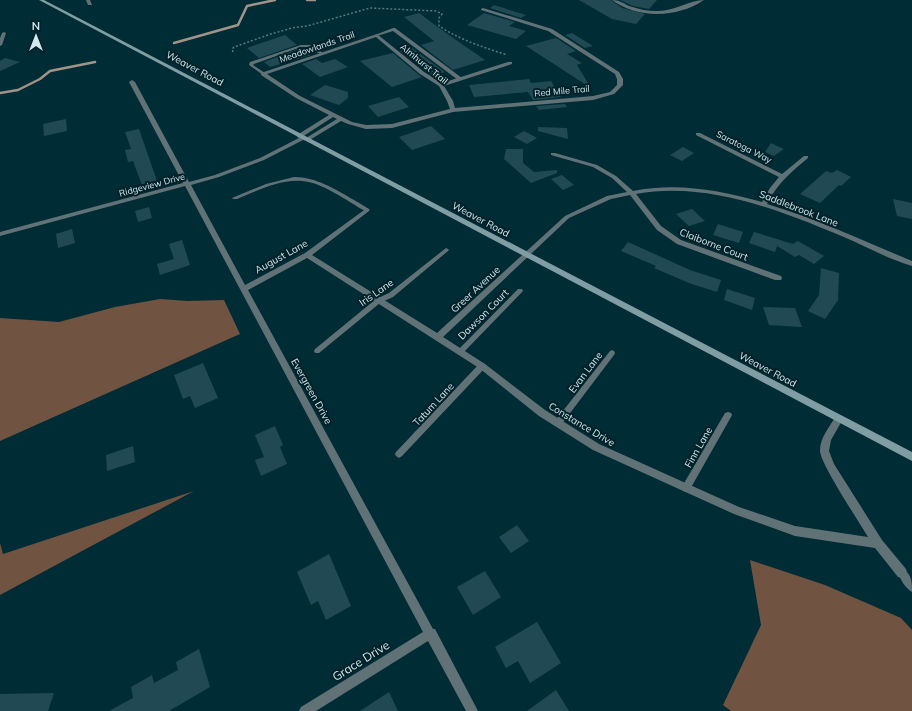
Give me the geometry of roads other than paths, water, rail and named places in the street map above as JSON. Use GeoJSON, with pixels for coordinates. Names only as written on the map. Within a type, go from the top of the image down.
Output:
{"type":"FeatureCollection","features":[{"type":"Feature","properties":{"kind":"main road","name":"Weaver Road"},"geometry":{"type":"LineString","coordinates":[[40,0],[912,457]]}},
{"type":"Feature","properties":{"kind":"street"},"geometry":{"type":"LineString","coordinates":[[614,0],[630,8],[659,12],[678,10],[702,0]]}},
{"type":"Feature","properties":{"kind":"street","name":"Red Mile Trail"},"geometry":{"type":"LineString","coordinates":[[263,74],[298,97],[356,125],[366,127],[382,127],[453,110],[593,98],[612,93],[620,85],[620,79],[617,73],[560,36],[545,28],[483,9]]}},
{"type":"Feature","properties":{"kind":"street"},"geometry":{"type":"LineString","coordinates":[[0,46],[4,33]]}},
{"type":"Feature","properties":{"kind":"street","name":"Almhurst Trail"},"geometry":{"type":"LineString","coordinates":[[377,35],[427,77],[441,85],[453,110]]}},
{"type":"Feature","properties":{"kind":"street","name":"Meadowlands Trail"},"geometry":{"type":"LineString","coordinates":[[263,74],[377,35]]}},
{"type":"Feature","properties":{"kind":"street"},"geometry":{"type":"LineString","coordinates":[[441,85],[510,63]]}},
{"type":"Feature","properties":{"kind":"street","name":"Evergreen Drive"},"geometry":{"type":"LineString","coordinates":[[132,82],[186,185],[431,633],[472,711]]}},
{"type":"Feature","properties":{"kind":"street"},"geometry":{"type":"LineString","coordinates":[[302,138],[334,114]]}},
{"type":"Feature","properties":{"kind":"street"},"geometry":{"type":"LineString","coordinates":[[302,138],[342,118]]}},
{"type":"Feature","properties":{"kind":"street","name":"Saratoga Way"},"geometry":{"type":"LineString","coordinates":[[698,134],[782,176]]}},
{"type":"Feature","properties":{"kind":"street","name":"Ridgeview Drive"},"geometry":{"type":"LineString","coordinates":[[0,234],[216,176],[254,162],[302,138]]}},
{"type":"Feature","properties":{"kind":"street","name":"Claiborne Court"},"geometry":{"type":"LineString","coordinates":[[553,154],[595,166],[614,177],[631,192],[659,228],[670,237],[689,247],[778,278]]}},
{"type":"Feature","properties":{"kind":"street"},"geometry":{"type":"LineString","coordinates":[[764,204],[773,185],[806,157]]}},
{"type":"Feature","properties":{"kind":"street","name":"Saddlebrook Lane"},"geometry":{"type":"LineString","coordinates":[[527,255],[558,224],[577,210],[604,199],[631,192],[654,189],[702,191],[733,196],[764,204],[912,264]]}},
{"type":"Feature","properties":{"kind":"street","name":"August Lane"},"geometry":{"type":"LineString","coordinates":[[243,288],[307,254],[367,210]]}},
{"type":"Feature","properties":{"kind":"street","name":"Constance Drive"},"geometry":{"type":"LineString","coordinates":[[307,254],[378,301],[438,337],[482,366],[542,413],[596,447],[737,511],[796,531],[878,543]]}},
{"type":"Feature","properties":{"kind":"street","name":"Greer Avenue"},"geometry":{"type":"LineString","coordinates":[[438,337],[527,255]]}},
{"type":"Feature","properties":{"kind":"street"},"geometry":{"type":"LineString","coordinates":[[839,419],[827,439],[824,452],[830,466],[878,543],[902,574]]}},
{"type":"Feature","properties":{"kind":"street","name":"Grace Drive"},"geometry":{"type":"LineString","coordinates":[[305,711],[431,633]]}},
{"type":"Feature","properties":{"kind":"lane"},"geometry":{"type":"LineString","coordinates":[[377,35],[394,29],[460,79]]}},
{"type":"Feature","properties":{"kind":"lane"},"geometry":{"type":"LineString","coordinates":[[263,74],[251,64],[301,46],[309,46],[321,54]]}},
{"type":"Feature","properties":{"kind":"lane"},"geometry":{"type":"LineString","coordinates":[[234,198],[282,181],[303,179],[319,184],[367,210]]}},
{"type":"Feature","properties":{"kind":"lane","name":"Iris Lane"},"geometry":{"type":"LineString","coordinates":[[317,351],[378,301],[391,295],[446,250]]}},
{"type":"Feature","properties":{"kind":"lane","name":"Dawson Court"},"geometry":{"type":"LineString","coordinates":[[460,352],[520,291]]}},
{"type":"Feature","properties":{"kind":"lane","name":"Evan Lane"},"geometry":{"type":"LineString","coordinates":[[558,423],[612,353]]}},
{"type":"Feature","properties":{"kind":"lane","name":"Tatum Lane"},"geometry":{"type":"LineString","coordinates":[[399,454],[482,366]]}},
{"type":"Feature","properties":{"kind":"lane","name":"Finn Lane"},"geometry":{"type":"LineString","coordinates":[[686,488],[728,415]]}},
{"type":"Feature","properties":{"kind":"lane"},"geometry":{"type":"LineString","coordinates":[[902,574],[912,587]]}},
{"type":"Feature","properties":{"kind":"waterway"},"geometry":{"type":"LineString","coordinates":[[174,43],[238,25],[247,6],[275,0]]}},
{"type":"Feature","properties":{"kind":"waterway"},"geometry":{"type":"LineString","coordinates":[[307,0],[315,0]]}},
{"type":"Feature","properties":{"kind":"waterway"},"geometry":{"type":"LineString","coordinates":[[0,93],[18,90],[40,79],[50,71],[95,62]]}}]}
